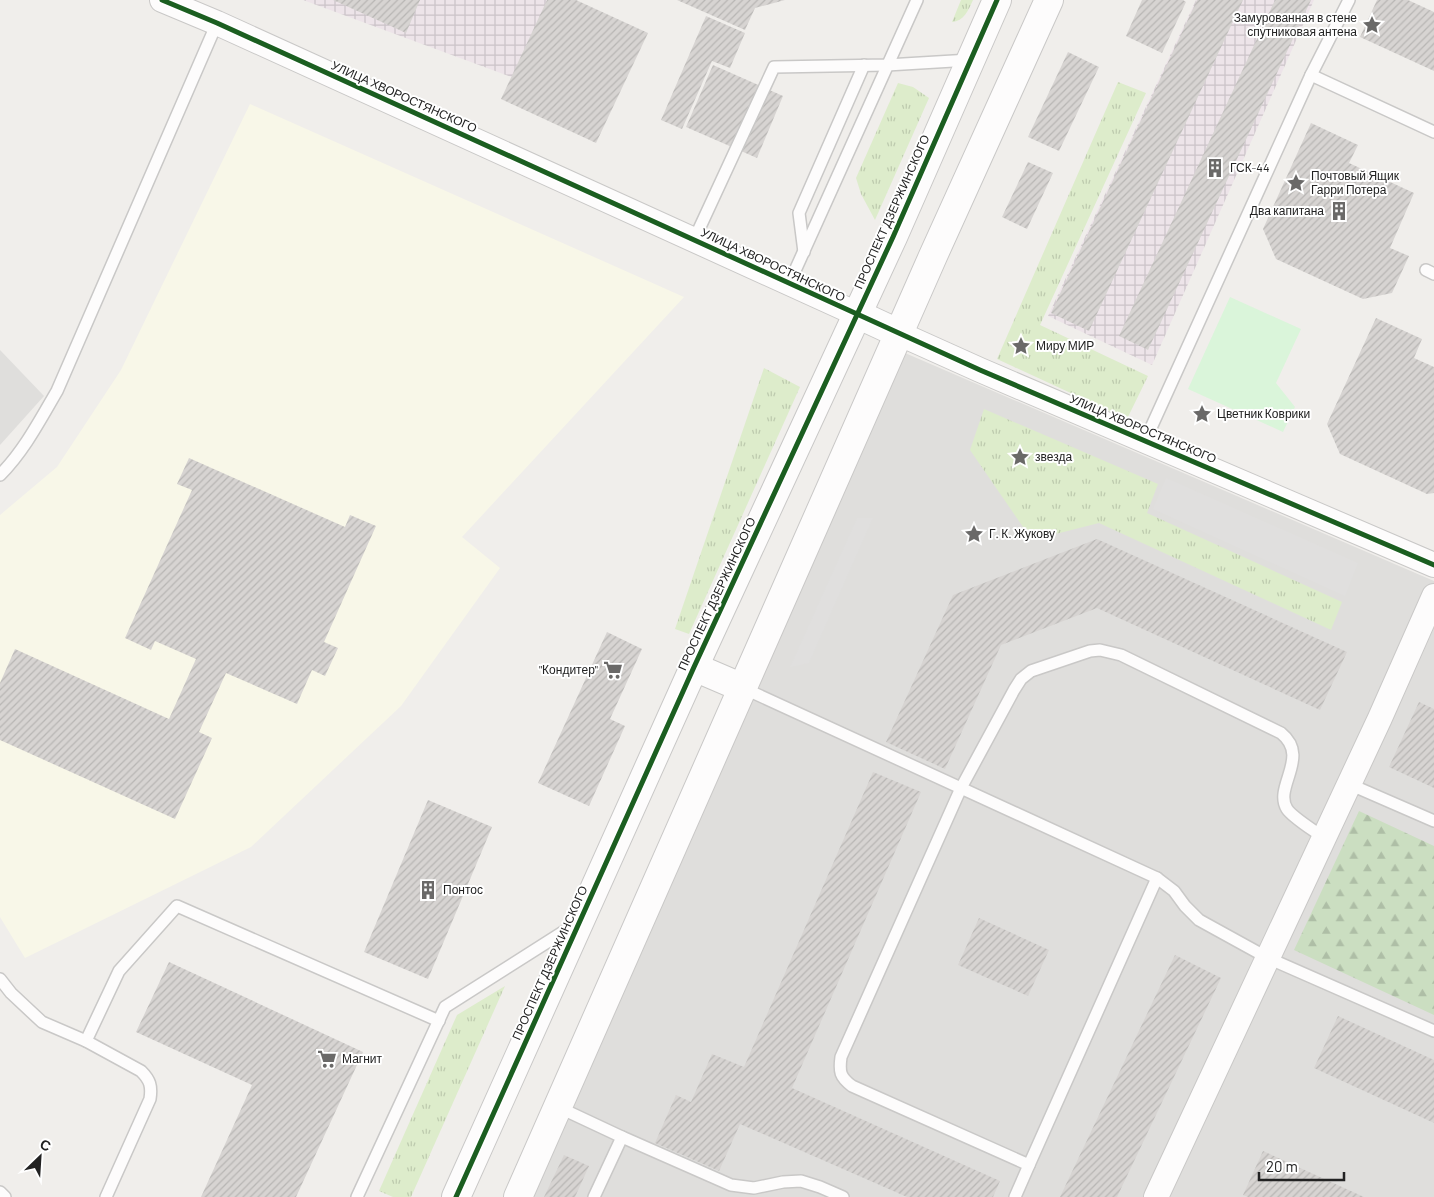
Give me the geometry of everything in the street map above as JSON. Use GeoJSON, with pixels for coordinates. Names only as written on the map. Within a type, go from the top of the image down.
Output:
{"type":"FeatureCollection","features":[{"type":"Feature","properties":{"kind":"street","name":"УЛИЦА ХВОРОСТЯНСКОГО"},"geometry":{"type":"LineString","coordinates":[[162,0],[218,23],[980,370],[1434,565]]}},
{"type":"Feature","properties":{"kind":"street","name":"ПРОСПЕКТ ДЗЕРЖИНСКОГО"},"geometry":{"type":"LineString","coordinates":[[456,1197],[694,667],[857,314],[997,0]]}},
{"type":"Feature","properties":{"kind":"street"},"geometry":{"type":"LineString","coordinates":[[518,1197],[933,256],[1049,0]]}},
{"type":"Feature","properties":{"kind":"street"},"geometry":{"type":"LineString","coordinates":[[1156,1197],[1349,784],[1434,596]]}},
{"type":"Feature","properties":{"kind":"street"},"geometry":{"type":"LineString","coordinates":[[694,667],[743,688]]}},
{"type":"Feature","properties":{"kind":"lane"},"geometry":{"type":"LineString","coordinates":[[789,284],[917,0]]}},
{"type":"Feature","properties":{"kind":"lane"},"geometry":{"type":"LineString","coordinates":[[1145,441],[1312,75],[1349,0]]}},
{"type":"Feature","properties":{"kind":"lane"},"geometry":{"type":"LineString","coordinates":[[0,475],[8,467],[35,428],[57,391],[218,23]]}},
{"type":"Feature","properties":{"kind":"lane"},"geometry":{"type":"LineString","coordinates":[[694,240],[774,67],[887,65],[971,60]]}},
{"type":"Feature","properties":{"kind":"lane"},"geometry":{"type":"LineString","coordinates":[[804,252],[799,213],[864,65]]}},
{"type":"Feature","properties":{"kind":"lane"},"geometry":{"type":"LineString","coordinates":[[1312,75],[1434,132]]}},
{"type":"Feature","properties":{"kind":"lane"},"geometry":{"type":"LineString","coordinates":[[1029,1165],[852,1086],[843,1079],[839,1068],[841,1058],[960,788],[1021,679],[1031,671],[1090,651],[1111,652],[1121,655],[1281,733],[1288,739],[1293,757],[1284,802],[1287,809],[1293,815],[1324,838]]}},
{"type":"Feature","properties":{"kind":"lane"},"geometry":{"type":"LineString","coordinates":[[743,688],[1157,878],[1174,891],[1184,906],[1199,920],[1268,958],[1434,1031]]}},
{"type":"Feature","properties":{"kind":"lane"},"geometry":{"type":"LineString","coordinates":[[1349,784],[1434,821]]}},
{"type":"Feature","properties":{"kind":"lane"},"geometry":{"type":"LineString","coordinates":[[1015,1197],[1157,878]]}},
{"type":"Feature","properties":{"kind":"lane"},"geometry":{"type":"LineString","coordinates":[[86,1041],[119,971],[177,906],[439,1021]]}},
{"type":"Feature","properties":{"kind":"lane"},"geometry":{"type":"LineString","coordinates":[[357,1197],[445,1007],[580,922]]}},
{"type":"Feature","properties":{"kind":"lane"},"geometry":{"type":"LineString","coordinates":[[0,979],[11,993],[42,1022],[86,1041],[141,1071],[149,1078],[152,1088],[150,1099],[106,1197]]}},
{"type":"Feature","properties":{"kind":"lane"},"geometry":{"type":"LineString","coordinates":[[558,1107],[731,1185],[754,1188],[783,1182],[800,1181],[818,1192],[843,1197]]}},
{"type":"Feature","properties":{"kind":"lane"},"geometry":{"type":"LineString","coordinates":[[594,1197],[622,1137]]}},
{"type":"Feature","properties":{"kind":"lane"},"geometry":{"type":"LineString","coordinates":[[0,1192],[5,1197]]}},
{"type":"Feature","properties":{"kind":"shaded area"},"geometry":{"type":"Polygon","coordinates":[[[303,0],[568,0],[530,84],[303,0]]]}},
{"type":"Feature","properties":{"kind":"shaded area"},"geometry":{"type":"Polygon","coordinates":[[[1196,0],[1314,0],[1152,365],[1048,316],[1196,0]]]}},
{"type":"Feature","properties":{"kind":"shaded area"},"geometry":{"type":"Polygon","coordinates":[[[250,104],[684,297],[462,537],[500,568],[401,706],[251,847],[25,958],[0,917],[0,515],[57,467],[121,370],[250,104]]]}},
{"type":"Feature","properties":{"kind":"shaded area"},"geometry":{"type":"Polygon","coordinates":[[[0,350],[44,396],[0,445],[0,350]]]}},
{"type":"Feature","properties":{"kind":"shaded area"},"geometry":{"type":"Polygon","coordinates":[[[905,353],[1434,581],[1434,1197],[528,1197],[905,353]]]}},
{"type":"Feature","properties":{"kind":"shaded area"},"geometry":{"type":"Polygon","coordinates":[[[1166,478],[1358,563],[1345,596],[1153,509],[1166,478]]]}},
{"type":"Feature","properties":{"kind":"shaded area"},"geometry":{"type":"Polygon","coordinates":[[[857,518],[873,518],[809,663],[790,667],[857,518]]]}},
{"type":"Feature","properties":{"kind":"green space"},"geometry":{"type":"Polygon","coordinates":[[[961,0],[973,0],[963,18],[952,22],[961,0]]]}},
{"type":"Feature","properties":{"kind":"green space"},"geometry":{"type":"Polygon","coordinates":[[[1118,82],[1146,93],[1040,325],[1148,376],[1127,419],[997,359],[1118,82]]]}},
{"type":"Feature","properties":{"kind":"green space"},"geometry":{"type":"Polygon","coordinates":[[[898,83],[913,87],[929,98],[875,220],[861,194],[856,178],[898,83]]]}},
{"type":"Feature","properties":{"kind":"green space"},"geometry":{"type":"Polygon","coordinates":[[[1230,297],[1301,329],[1276,383],[1295,407],[1283,432],[1188,389],[1230,297]]]}},
{"type":"Feature","properties":{"kind":"green space"},"geometry":{"type":"Polygon","coordinates":[[[764,368],[800,387],[689,634],[675,629],[764,368]]]}},
{"type":"Feature","properties":{"kind":"green space"},"geometry":{"type":"Polygon","coordinates":[[[984,409],[1158,484],[1147,513],[1342,602],[1331,630],[1099,523],[1032,540],[970,450],[984,409]]]}},
{"type":"Feature","properties":{"kind":"green space"},"geometry":{"type":"Polygon","coordinates":[[[1359,811],[1434,846],[1434,1015],[1294,950],[1359,811]]]}},
{"type":"Feature","properties":{"kind":"green space"},"geometry":{"type":"Polygon","coordinates":[[[505,986],[411,1197],[393,1197],[379,1191],[457,1015],[505,986]]]}},
{"type":"Feature","properties":{"kind":"building"},"geometry":{"type":"Polygon","coordinates":[[[333,0],[420,0],[406,33],[333,0]]]}},
{"type":"Feature","properties":{"kind":"building"},"geometry":{"type":"Polygon","coordinates":[[[547,0],[576,0],[648,33],[596,143],[501,99],[547,0]]]}},
{"type":"Feature","properties":{"kind":"building"},"geometry":{"type":"Polygon","coordinates":[[[677,0],[785,0],[755,8],[745,30],[677,0]]]}},
{"type":"Feature","properties":{"kind":"building"},"geometry":{"type":"Polygon","coordinates":[[[1142,0],[1183,0],[1186,2],[1162,53],[1126,36],[1142,0]]]}},
{"type":"Feature","properties":{"kind":"building"},"geometry":{"type":"Polygon","coordinates":[[[1197,0],[1243,0],[1089,331],[1051,313],[1197,0]]]}},
{"type":"Feature","properties":{"kind":"building","name":"ГСК-44"},"geometry":{"type":"Polygon","coordinates":[[[1275,0],[1311,0],[1148,350],[1119,336],[1275,0]]]}},
{"type":"Feature","properties":{"kind":"building"},"geometry":{"type":"Polygon","coordinates":[[[1377,0],[1408,0],[1434,12],[1434,71],[1360,37],[1377,0]]]}},
{"type":"Feature","properties":{"kind":"building"},"geometry":{"type":"Polygon","coordinates":[[[706,16],[745,33],[730,68],[712,61],[682,129],[661,120],[706,16]]]}},
{"type":"Feature","properties":{"kind":"building"},"geometry":{"type":"Polygon","coordinates":[[[1068,52],[1099,67],[1059,151],[1028,137],[1068,52]]]}},
{"type":"Feature","properties":{"kind":"building"},"geometry":{"type":"Polygon","coordinates":[[[713,65],[783,96],[757,158],[686,127],[713,65]]]}},
{"type":"Feature","properties":{"kind":"building","name":"Два капитана"},"geometry":{"type":"Polygon","coordinates":[[[1311,123],[1358,145],[1349,163],[1414,193],[1390,248],[1409,256],[1392,293],[1363,299],[1276,259],[1263,229],[1311,123]]]}},
{"type":"Feature","properties":{"kind":"building"},"geometry":{"type":"Polygon","coordinates":[[[1028,162],[1053,173],[1027,229],[1002,217],[1028,162]]]}},
{"type":"Feature","properties":{"kind":"building"},"geometry":{"type":"Polygon","coordinates":[[[1376,318],[1422,339],[1414,358],[1434,367],[1434,493],[1427,494],[1340,454],[1327,424],[1376,318]]]}},
{"type":"Feature","properties":{"kind":"building"},"geometry":{"type":"Polygon","coordinates":[[[189,458],[345,527],[350,515],[376,526],[324,642],[338,648],[325,676],[312,670],[297,704],[226,673],[199,732],[212,738],[175,819],[0,740],[0,683],[15,649],[169,719],[196,659],[155,641],[151,650],[125,638],[192,490],[177,484],[189,458]]]}},
{"type":"Feature","properties":{"kind":"building"},"geometry":{"type":"Polygon","coordinates":[[[1097,539],[1347,652],[1320,710],[1097,608],[1001,645],[945,769],[886,742],[953,595],[1097,539]]]}},
{"type":"Feature","properties":{"kind":"building"},"geometry":{"type":"Polygon","coordinates":[[[607,632],[642,649],[610,719],[625,726],[589,806],[538,783],[607,632]]]}},
{"type":"Feature","properties":{"kind":"building"},"geometry":{"type":"Polygon","coordinates":[[[1419,702],[1434,709],[1434,788],[1389,767],[1419,702]]]}},
{"type":"Feature","properties":{"kind":"building"},"geometry":{"type":"Polygon","coordinates":[[[873,772],[921,792],[792,1088],[1000,1181],[993,1197],[907,1197],[740,1124],[719,1171],[655,1143],[676,1095],[691,1102],[712,1054],[744,1067],[873,772]]]}},
{"type":"Feature","properties":{"kind":"building","name":"Понтос"},"geometry":{"type":"Polygon","coordinates":[[[428,800],[492,827],[428,979],[364,952],[428,800]]]}},
{"type":"Feature","properties":{"kind":"building"},"geometry":{"type":"Polygon","coordinates":[[[979,918],[1049,950],[1028,996],[958,965],[979,918]]]}},
{"type":"Feature","properties":{"kind":"building"},"geometry":{"type":"Polygon","coordinates":[[[1175,955],[1221,978],[1117,1197],[1060,1197],[1175,955]]]}},
{"type":"Feature","properties":{"kind":"building"},"geometry":{"type":"Polygon","coordinates":[[[169,962],[363,1052],[296,1197],[201,1197],[252,1085],[136,1032],[169,962]]]}},
{"type":"Feature","properties":{"kind":"building"},"geometry":{"type":"Polygon","coordinates":[[[1338,1016],[1434,1060],[1434,1123],[1314,1068],[1338,1016]]]}},
{"type":"Feature","properties":{"kind":"building"},"geometry":{"type":"Polygon","coordinates":[[[1263,1151],[1364,1197],[1248,1197],[1243,1195],[1263,1151]]]}},
{"type":"Feature","properties":{"kind":"building"},"geometry":{"type":"Polygon","coordinates":[[[564,1155],[589,1166],[575,1197],[544,1197],[564,1155]]]}},
{"type":"Feature","properties":{"kind":"cycle path"},"geometry":{"type":"LineString","coordinates":[[162,0],[217,23],[980,370],[1434,565]]}},
{"type":"Feature","properties":{"kind":"cycle path"},"geometry":{"type":"LineString","coordinates":[[456,1197],[694,667],[893,237],[997,0]]}},
{"type":"Feature","properties":{"kind":"place","name":"Замурованная в стене спутниковая антена"},"geometry":{"type":"Point","coordinates":[1372,25]}},
{"type":"Feature","properties":{"kind":"place","name":"ГСК-44"},"geometry":{"type":"Point","coordinates":[1215,168]}},
{"type":"Feature","properties":{"kind":"place","name":"Почтовый Ящик Гарри Потера"},"geometry":{"type":"Point","coordinates":[1296,183]}},
{"type":"Feature","properties":{"kind":"place","name":"Два капитана"},"geometry":{"type":"Point","coordinates":[1339,211]}},
{"type":"Feature","properties":{"kind":"place","name":"Миру МИР"},"geometry":{"type":"Point","coordinates":[1021,346]}},
{"type":"Feature","properties":{"kind":"place","name":"Цветник Коврики"},"geometry":{"type":"Point","coordinates":[1202,414]}},
{"type":"Feature","properties":{"kind":"place","name":"звезда"},"geometry":{"type":"Point","coordinates":[1020,457]}},
{"type":"Feature","properties":{"kind":"place","name":"Г. К. Жукову"},"geometry":{"type":"Point","coordinates":[974,534]}},
{"type":"Feature","properties":{"kind":"place","name":"\"Кондитер\""},"geometry":{"type":"Point","coordinates":[613,670]}},
{"type":"Feature","properties":{"kind":"place","name":"Понтос"},"geometry":{"type":"Point","coordinates":[428,890]}},
{"type":"Feature","properties":{"kind":"place","name":"Магнит"},"geometry":{"type":"Point","coordinates":[327,1059]}}]}
